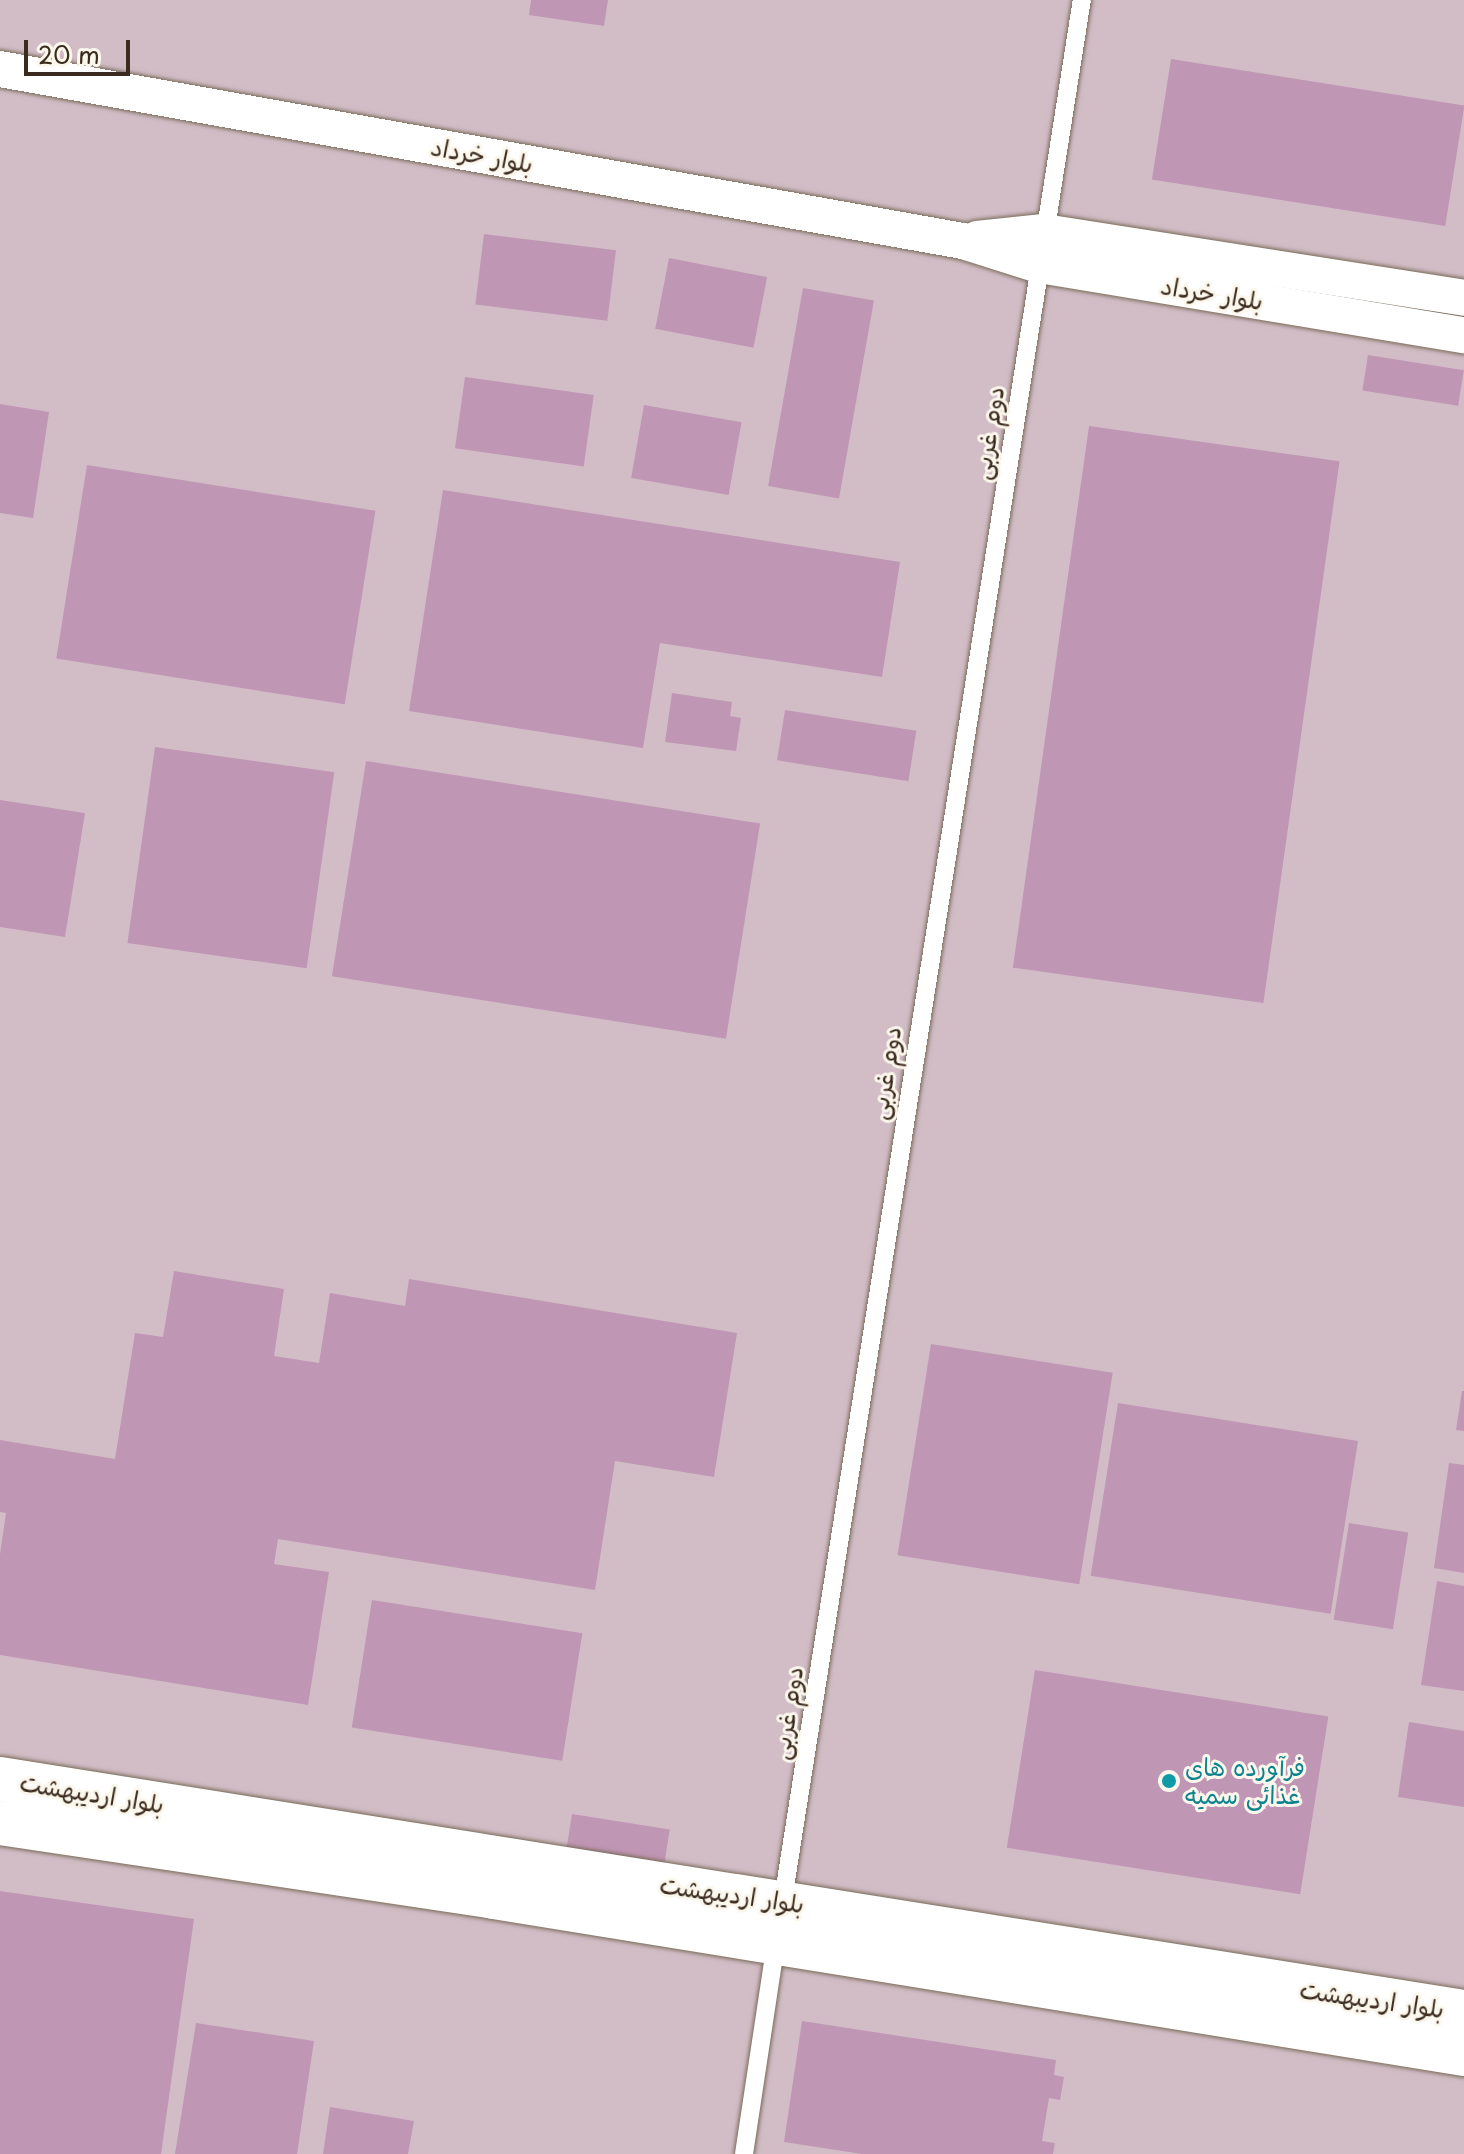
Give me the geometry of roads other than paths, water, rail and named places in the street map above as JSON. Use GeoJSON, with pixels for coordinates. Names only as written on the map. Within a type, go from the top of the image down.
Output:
{"type":"FeatureCollection","features":[{"type":"Feature","properties":{"kind":"street","name":"بلوار خرداد"},"geometry":{"type":"LineString","coordinates":[[0,69],[963,241],[1464,298]]}},
{"type":"Feature","properties":{"kind":"street","name":"بلوار خرداد"},"geometry":{"type":"LineString","coordinates":[[1042,248],[1464,335]]}},
{"type":"Feature","properties":{"kind":"street","name":"بلوار اردیبهشت"},"geometry":{"type":"LineString","coordinates":[[0,1779],[782,1901],[1464,2012]]}},
{"type":"Feature","properties":{"kind":"street","name":"بلوار اردیبهشت"},"geometry":{"type":"LineString","coordinates":[[0,1823],[1464,2054]]}},
{"type":"Feature","properties":{"kind":"lane","name":"دوم غربی"},"geometry":{"type":"LineString","coordinates":[[744,2154],[1082,0]]}},
{"type":"Feature","properties":{"kind":"place","name":"فرآورده های غذائی سمیه"},"geometry":{"type":"Point","coordinates":[1169,1781]}}]}
